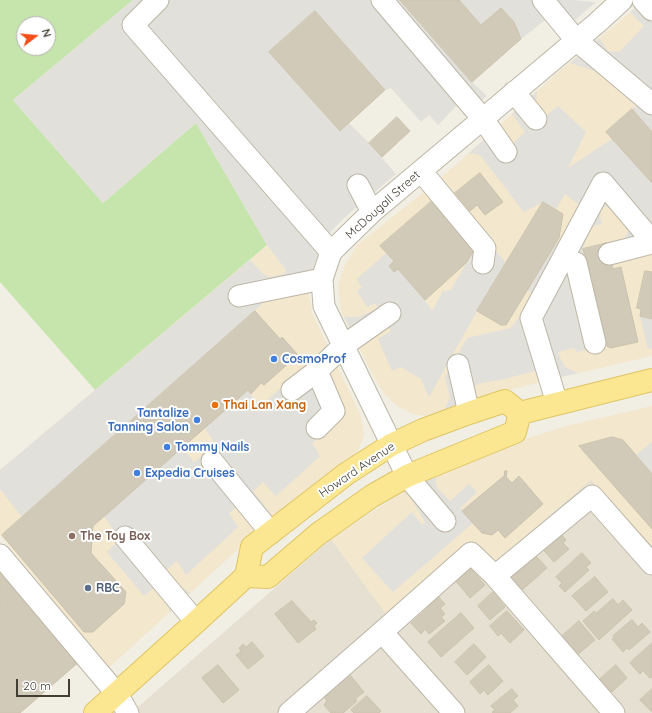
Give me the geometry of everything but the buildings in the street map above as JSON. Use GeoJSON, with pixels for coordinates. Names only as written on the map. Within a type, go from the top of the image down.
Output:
{"type":"FeatureCollection","features":[{"type":"Feature","properties":{"kind":"main road"},"geometry":{"type":"LineString","coordinates":[[94,713],[117,694],[246,576],[268,577],[318,534],[366,500],[407,476],[514,432],[520,413],[652,380]]}},
{"type":"Feature","properties":{"kind":"main road","name":"Howard Avenue"},"geometry":{"type":"LineString","coordinates":[[246,576],[252,547],[346,474],[391,445],[423,430],[505,401],[520,413]]}},
{"type":"Feature","properties":{"kind":"street"},"geometry":{"type":"LineString","coordinates":[[158,0],[133,25],[331,252]]}},
{"type":"Feature","properties":{"kind":"street"},"geometry":{"type":"LineString","coordinates":[[382,0],[483,119],[506,152]]}},
{"type":"Feature","properties":{"kind":"street"},"geometry":{"type":"LineString","coordinates":[[543,0],[576,40],[652,104]]}},
{"type":"Feature","properties":{"kind":"street","name":"McDougall Street"},"geometry":{"type":"LineString","coordinates":[[444,521],[407,476],[324,306],[322,279],[331,252],[372,212],[622,0]]}},
{"type":"Feature","properties":{"kind":"street"},"geometry":{"type":"LineString","coordinates":[[643,0],[652,10]]}},
{"type":"Feature","properties":{"kind":"street"},"geometry":{"type":"LineString","coordinates":[[514,92],[536,119]]}},
{"type":"Feature","properties":{"kind":"street"},"geometry":{"type":"LineString","coordinates":[[421,171],[484,248],[483,262]]}},
{"type":"Feature","properties":{"kind":"street"},"geometry":{"type":"LineString","coordinates":[[557,403],[531,318],[603,183],[652,242],[609,254]]}},
{"type":"Feature","properties":{"kind":"street"},"geometry":{"type":"LineString","coordinates":[[358,185],[372,212]]}},
{"type":"Feature","properties":{"kind":"street"},"geometry":{"type":"LineString","coordinates":[[571,242],[581,262],[595,343]]}},
{"type":"Feature","properties":{"kind":"street"},"geometry":{"type":"LineString","coordinates":[[239,296],[322,279]]}},
{"type":"Feature","properties":{"kind":"street"},"geometry":{"type":"LineString","coordinates":[[292,390],[317,371],[343,346],[390,313]]}},
{"type":"Feature","properties":{"kind":"street"},"geometry":{"type":"LineString","coordinates":[[458,365],[469,413]]}},
{"type":"Feature","properties":{"kind":"street"},"geometry":{"type":"LineString","coordinates":[[317,371],[334,410],[317,428]]}},
{"type":"Feature","properties":{"kind":"street"},"geometry":{"type":"LineString","coordinates":[[212,461],[271,533]]}},
{"type":"Feature","properties":{"kind":"street"},"geometry":{"type":"LineString","coordinates":[[495,576],[592,496],[652,564]]}},
{"type":"Feature","properties":{"kind":"street"},"geometry":{"type":"LineString","coordinates":[[125,537],[196,622]]}},
{"type":"Feature","properties":{"kind":"street"},"geometry":{"type":"LineString","coordinates":[[290,713],[471,553],[495,576],[614,713]]}},
{"type":"Feature","properties":{"kind":"street"},"geometry":{"type":"LineString","coordinates":[[0,555],[117,694],[128,713]]}},
{"type":"Feature","properties":{"kind":"street"},"geometry":{"type":"LineString","coordinates":[[382,632],[454,713]]}},
{"type":"Feature","properties":{"kind":"shaded area"},"geometry":{"type":"Polygon","coordinates":[[[133,0],[400,0],[472,82],[487,96],[465,114],[461,101],[438,125],[429,115],[421,122],[391,88],[385,90],[315,11],[270,52],[340,131],[349,123],[396,174],[344,218],[323,240],[313,268],[309,294],[295,289],[269,296],[255,311],[22,517],[0,489],[0,470],[250,260],[262,273],[269,277],[285,274],[286,270],[267,245],[196,123],[103,203],[13,100],[133,0]]]}},
{"type":"Feature","properties":{"kind":"shaded area"},"geometry":{"type":"Polygon","coordinates":[[[459,0],[572,0],[596,2],[559,34],[550,16],[521,39],[514,22],[501,8],[481,25],[459,0]]]}},
{"type":"Feature","properties":{"kind":"shaded area"},"geometry":{"type":"Polygon","coordinates":[[[645,0],[652,0],[652,356],[540,382],[481,398],[443,412],[426,416],[412,414],[397,406],[385,395],[374,377],[341,312],[338,285],[344,267],[357,245],[425,191],[556,74],[645,0]]]}},
{"type":"Feature","properties":{"kind":"shaded area"},"geometry":{"type":"Polygon","coordinates":[[[645,0],[652,0],[652,132],[632,109],[649,97],[612,82],[592,70],[570,63],[599,38],[608,51],[619,52],[644,26],[630,12],[645,0]]]}},
{"type":"Feature","properties":{"kind":"shaded area"},"geometry":{"type":"Polygon","coordinates":[[[537,91],[536,104],[546,116],[558,106],[586,132],[568,168],[612,139],[652,183],[652,253],[612,265],[607,243],[624,239],[628,231],[628,221],[612,206],[601,209],[600,216],[602,224],[590,227],[583,249],[607,346],[576,352],[575,348],[558,352],[565,367],[578,373],[540,382],[538,370],[501,380],[478,384],[470,388],[471,393],[481,398],[443,412],[450,398],[445,377],[467,338],[511,328],[535,296],[527,290],[558,241],[566,245],[579,205],[565,194],[556,209],[543,202],[524,212],[480,155],[469,153],[498,127],[510,146],[525,132],[512,114],[537,91]]]}},
{"type":"Feature","properties":{"kind":"shaded area"},"geometry":{"type":"Polygon","coordinates":[[[443,190],[506,263],[477,311],[429,397],[421,379],[401,367],[392,371],[378,339],[391,331],[388,327],[364,341],[360,349],[344,317],[359,317],[378,308],[375,303],[367,307],[357,291],[362,288],[357,279],[386,253],[394,261],[389,266],[394,272],[398,269],[425,300],[432,311],[443,291],[451,290],[474,250],[427,194],[443,190]]]}},
{"type":"Feature","properties":{"kind":"shaded area"},"geometry":{"type":"Polygon","coordinates":[[[267,245],[286,270],[313,268],[309,294],[312,313],[361,416],[364,435],[359,449],[349,461],[273,517],[109,668],[0,535],[0,470],[267,245]]]}},
{"type":"Feature","properties":{"kind":"shaded area"},"geometry":{"type":"Polygon","coordinates":[[[640,316],[652,319],[652,348],[648,349],[640,316]]]}},
{"type":"Feature","properties":{"kind":"shaded area"},"geometry":{"type":"Polygon","coordinates":[[[327,344],[337,367],[331,366],[324,373],[330,426],[312,443],[320,456],[276,496],[263,482],[253,491],[273,517],[256,533],[244,501],[229,513],[238,527],[186,575],[177,561],[162,573],[190,593],[170,612],[167,600],[156,586],[144,596],[107,552],[120,540],[104,516],[182,448],[194,462],[216,445],[205,428],[248,390],[259,407],[321,353],[327,344]]]}},
{"type":"Feature","properties":{"kind":"shaded area"},"geometry":{"type":"Polygon","coordinates":[[[652,406],[652,548],[591,480],[490,566],[469,544],[388,617],[331,539],[417,483],[498,448],[566,426],[652,406]]]}},
{"type":"Feature","properties":{"kind":"shaded area"},"geometry":{"type":"Polygon","coordinates":[[[652,442],[652,474],[636,455],[652,442]]]}},
{"type":"Feature","properties":{"kind":"shaded area"},"geometry":{"type":"Polygon","coordinates":[[[436,474],[437,488],[450,501],[469,484],[477,492],[460,508],[473,523],[393,592],[362,558],[412,512],[422,525],[425,522],[406,490],[436,474]]]}},
{"type":"Feature","properties":{"kind":"shaded area"},"geometry":{"type":"Polygon","coordinates":[[[591,479],[652,548],[652,713],[131,713],[331,539],[388,616],[468,544],[490,566],[591,479]]]}},
{"type":"Feature","properties":{"kind":"green space"},"geometry":{"type":"Polygon","coordinates":[[[0,0],[133,0],[13,100],[103,203],[196,123],[267,245],[95,390],[0,282],[0,0]]]}},
{"type":"Feature","properties":{"kind":"place","name":"CosmoProf"},"geometry":{"type":"Point","coordinates":[274,359]}},
{"type":"Feature","properties":{"kind":"place","name":"Thai Lan Xang"},"geometry":{"type":"Point","coordinates":[215,405]}},
{"type":"Feature","properties":{"kind":"place","name":"Tantalize Tanning Salon"},"geometry":{"type":"Point","coordinates":[197,420]}},
{"type":"Feature","properties":{"kind":"place","name":"Tommy Nails"},"geometry":{"type":"Point","coordinates":[167,447]}},
{"type":"Feature","properties":{"kind":"place","name":"Expedia Cruises"},"geometry":{"type":"Point","coordinates":[137,473]}},
{"type":"Feature","properties":{"kind":"place","name":"The Toy Box"},"geometry":{"type":"Point","coordinates":[72,536]}},
{"type":"Feature","properties":{"kind":"place","name":"RBC"},"geometry":{"type":"Point","coordinates":[88,588]}}]}
